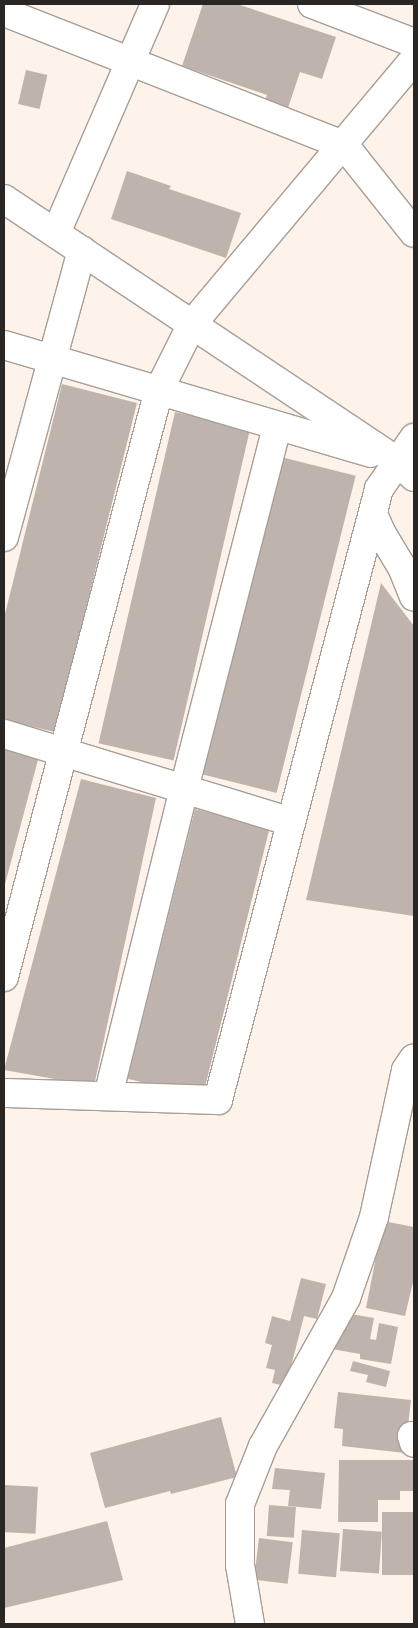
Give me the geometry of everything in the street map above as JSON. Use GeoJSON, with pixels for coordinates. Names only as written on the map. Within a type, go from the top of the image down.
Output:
{"type":"FeatureCollection","features":[{"type":"Feature","properties":{"kind":"street"},"geometry":{"type":"LineString","coordinates":[[56,233],[154,4]]}},
{"type":"Feature","properties":{"kind":"street"},"geometry":{"type":"LineString","coordinates":[[312,4],[414,43]]}},
{"type":"Feature","properties":{"kind":"street"},"geometry":{"type":"LineString","coordinates":[[4,12],[344,145],[414,233]]}},
{"type":"Feature","properties":{"kind":"street"},"geometry":{"type":"LineString","coordinates":[[4,977],[65,753],[159,390],[192,324],[344,145],[414,59]]}},
{"type":"Feature","properties":{"kind":"street"},"geometry":{"type":"LineString","coordinates":[[4,198],[406,469]]}},
{"type":"Feature","properties":{"kind":"street"},"geometry":{"type":"LineString","coordinates":[[4,537],[82,250]]}},
{"type":"Feature","properties":{"kind":"street"},"geometry":{"type":"LineString","coordinates":[[4,345],[277,426],[406,469]]}},
{"type":"Feature","properties":{"kind":"street"},"geometry":{"type":"LineString","coordinates":[[108,1096],[277,426]]}},
{"type":"Feature","properties":{"kind":"street"},"geometry":{"type":"LineString","coordinates":[[4,1093],[218,1100],[380,489],[406,469],[414,438]]}},
{"type":"Feature","properties":{"kind":"street"},"geometry":{"type":"LineString","coordinates":[[373,514],[382,534],[402,567],[414,598]]}},
{"type":"Feature","properties":{"kind":"street"},"geometry":{"type":"LineString","coordinates":[[4,734],[292,822]]}},
{"type":"Feature","properties":{"kind":"street"},"geometry":{"type":"LineString","coordinates":[[250,1624],[240,1566],[240,1504],[263,1446],[346,1298],[374,1217],[406,1070],[414,1058]]}},
{"type":"Feature","properties":{"kind":"street"},"geometry":{"type":"LineString","coordinates":[[414,1436],[412,1436],[414,1443]]}},
{"type":"Feature","properties":{"kind":"building"},"geometry":{"type":"Polygon","coordinates":[[[203,4],[237,4],[336,37],[322,79],[300,72],[288,108],[265,100],[267,95],[182,66],[203,4]]]}},
{"type":"Feature","properties":{"kind":"building"},"geometry":{"type":"Polygon","coordinates":[[[26,70],[47,75],[40,109],[18,104],[26,70]]]}},
{"type":"Feature","properties":{"kind":"building"},"geometry":{"type":"Polygon","coordinates":[[[127,171],[171,186],[169,189],[241,213],[226,258],[111,219],[127,171]]]}},
{"type":"Feature","properties":{"kind":"building"},"geometry":{"type":"Polygon","coordinates":[[[62,384],[137,403],[55,732],[4,720],[4,618],[62,384]]]}},
{"type":"Feature","properties":{"kind":"building"},"geometry":{"type":"Polygon","coordinates":[[[175,412],[250,429],[174,761],[99,743],[175,412]]]}},
{"type":"Feature","properties":{"kind":"building"},"geometry":{"type":"Polygon","coordinates":[[[281,457],[356,476],[277,793],[202,774],[281,457]]]}},
{"type":"Feature","properties":{"kind":"building"},"geometry":{"type":"Polygon","coordinates":[[[381,583],[414,626],[414,916],[306,900],[381,583]]]}},
{"type":"Feature","properties":{"kind":"building"},"geometry":{"type":"Polygon","coordinates":[[[4,747],[39,756],[4,888],[4,747]]]}},
{"type":"Feature","properties":{"kind":"building"},"geometry":{"type":"Polygon","coordinates":[[[81,779],[156,798],[94,1086],[4,1070],[81,779]]]}},
{"type":"Feature","properties":{"kind":"building"},"geometry":{"type":"Polygon","coordinates":[[[195,809],[270,828],[202,1097],[128,1079],[195,809]]]}},
{"type":"Feature","properties":{"kind":"building"},"geometry":{"type":"Polygon","coordinates":[[[383,1221],[414,1227],[414,1278],[405,1316],[366,1308],[383,1221]]]}},
{"type":"Feature","properties":{"kind":"building"},"geometry":{"type":"Polygon","coordinates":[[[301,1278],[326,1284],[317,1319],[304,1316],[286,1386],[272,1383],[275,1370],[266,1368],[272,1345],[265,1343],[272,1316],[290,1321],[301,1278]]]}},
{"type":"Feature","properties":{"kind":"building"},"geometry":{"type":"Polygon","coordinates":[[[339,1312],[374,1318],[370,1339],[376,1340],[379,1323],[398,1327],[391,1364],[360,1359],[360,1354],[332,1349],[339,1312]]]}},
{"type":"Feature","properties":{"kind":"building"},"geometry":{"type":"Polygon","coordinates":[[[353,1361],[390,1371],[386,1387],[366,1382],[368,1375],[350,1371],[353,1361]]]}},
{"type":"Feature","properties":{"kind":"building"},"geometry":{"type":"Polygon","coordinates":[[[338,1392],[411,1400],[405,1453],[342,1446],[343,1429],[334,1428],[338,1392]]]}},
{"type":"Feature","properties":{"kind":"building"},"geometry":{"type":"Polygon","coordinates":[[[221,1417],[237,1477],[171,1494],[170,1491],[105,1508],[90,1453],[221,1417]]]}},
{"type":"Feature","properties":{"kind":"building"},"geometry":{"type":"Polygon","coordinates":[[[339,1460],[413,1460],[413,1491],[400,1491],[400,1500],[378,1500],[378,1522],[338,1522],[339,1460]]]}},
{"type":"Feature","properties":{"kind":"building"},"geometry":{"type":"Polygon","coordinates":[[[275,1468],[325,1473],[321,1509],[288,1506],[290,1490],[272,1489],[275,1468]]]}},
{"type":"Feature","properties":{"kind":"building"},"geometry":{"type":"Polygon","coordinates":[[[4,1485],[38,1487],[35,1534],[4,1532],[4,1485]]]}},
{"type":"Feature","properties":{"kind":"building"},"geometry":{"type":"Polygon","coordinates":[[[269,1505],[296,1507],[294,1538],[267,1536],[269,1505]]]}},
{"type":"Feature","properties":{"kind":"building"},"geometry":{"type":"Polygon","coordinates":[[[382,1512],[414,1512],[414,1575],[382,1575],[382,1512]]]}},
{"type":"Feature","properties":{"kind":"building"},"geometry":{"type":"Polygon","coordinates":[[[107,1521],[123,1580],[4,1608],[4,1548],[107,1521]]]}},
{"type":"Feature","properties":{"kind":"building"},"geometry":{"type":"Polygon","coordinates":[[[343,1529],[382,1532],[379,1574],[340,1571],[343,1529]]]}},
{"type":"Feature","properties":{"kind":"building"},"geometry":{"type":"Polygon","coordinates":[[[302,1530],[340,1533],[336,1577],[298,1574],[302,1530]]]}},
{"type":"Feature","properties":{"kind":"building"},"geometry":{"type":"Polygon","coordinates":[[[259,1538],[293,1542],[288,1584],[254,1580],[259,1538]]]}}]}
